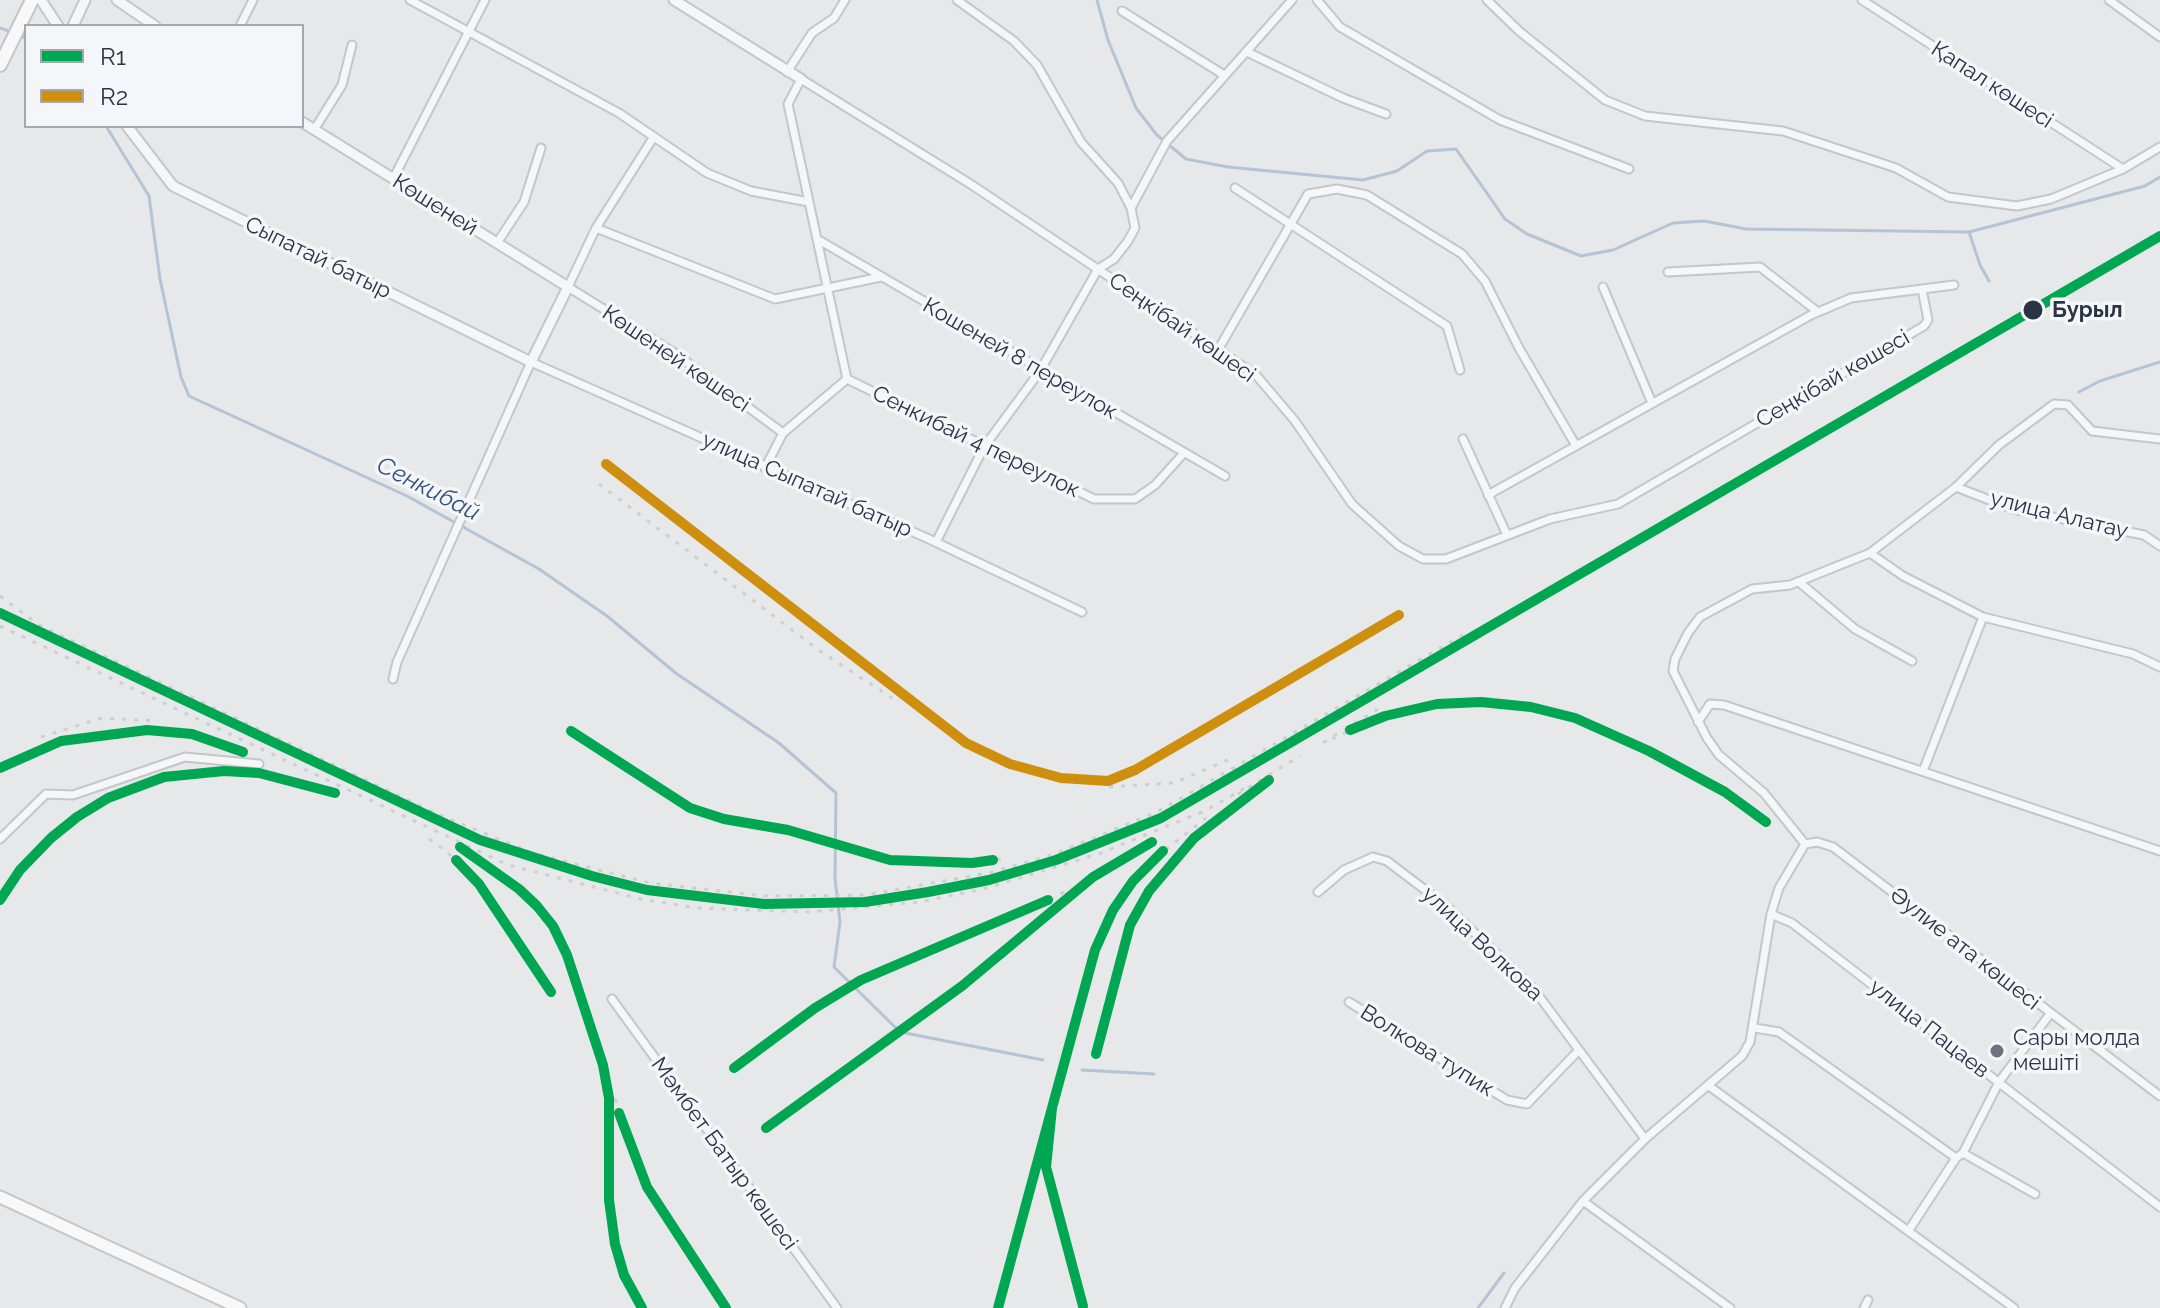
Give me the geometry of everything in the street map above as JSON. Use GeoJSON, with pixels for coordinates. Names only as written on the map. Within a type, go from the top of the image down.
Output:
{"type":"FeatureCollection","features":[{"type":"Feature","properties":{"kind":"main road"},"geometry":{"type":"LineString","coordinates":[[0,65],[32,0]]}},
{"type":"Feature","properties":{"kind":"main road"},"geometry":{"type":"LineString","coordinates":[[0,1197],[240,1308]]}},
{"type":"Feature","properties":{"kind":"street"},"geometry":{"type":"LineString","coordinates":[[41,0],[57,24]]}},
{"type":"Feature","properties":{"kind":"street"},"geometry":{"type":"LineString","coordinates":[[74,24],[85,0]]}},
{"type":"Feature","properties":{"kind":"street"},"geometry":{"type":"LineString","coordinates":[[117,0],[152,24]]}},
{"type":"Feature","properties":{"kind":"street"},"geometry":{"type":"LineString","coordinates":[[241,24],[253,0]]}},
{"type":"Feature","properties":{"kind":"street"},"geometry":{"type":"LineString","coordinates":[[410,0],[619,113],[707,173],[751,191],[809,202]]}},
{"type":"Feature","properties":{"kind":"street"},"geometry":{"type":"LineString","coordinates":[[393,179],[485,0]]}},
{"type":"Feature","properties":{"kind":"street"},"geometry":{"type":"LineString","coordinates":[[674,0],[801,79]]}},
{"type":"Feature","properties":{"kind":"street"},"geometry":{"type":"LineString","coordinates":[[787,72],[812,33],[834,18],[845,0]]}},
{"type":"Feature","properties":{"kind":"street"},"geometry":{"type":"LineString","coordinates":[[936,542],[984,447],[1040,371],[1098,269],[1114,259],[1135,228],[1131,208],[1118,183],[1081,142],[1037,65],[1014,41],[957,0]]}},
{"type":"Feature","properties":{"kind":"street"},"geometry":{"type":"LineString","coordinates":[[1131,208],[1167,141],[1292,0]]}},
{"type":"Feature","properties":{"kind":"street"},"geometry":{"type":"LineString","coordinates":[[1317,0],[1340,27],[1500,120],[1629,169]]}},
{"type":"Feature","properties":{"kind":"street"},"geometry":{"type":"LineString","coordinates":[[1487,0],[1519,31],[1605,100],[1645,116],[1783,131],[1896,168],[1948,197],[2017,206],[2051,199],[2123,169],[2160,147]]}},
{"type":"Feature","properties":{"kind":"street","name":"Қапал көшесі"},"geometry":{"type":"LineString","coordinates":[[1862,0],[2123,169]]}},
{"type":"Feature","properties":{"kind":"street"},"geometry":{"type":"LineString","coordinates":[[2109,0],[2160,37]]}},
{"type":"Feature","properties":{"kind":"street"},"geometry":{"type":"LineString","coordinates":[[1122,11],[1224,75]]}},
{"type":"Feature","properties":{"kind":"street"},"geometry":{"type":"LineString","coordinates":[[314,130],[342,85],[352,45]]}},
{"type":"Feature","properties":{"kind":"street"},"geometry":{"type":"LineString","coordinates":[[1247,52],[1343,98],[1386,114]]}},
{"type":"Feature","properties":{"kind":"street","name":"Сенкибай 4 переулок"},"geometry":{"type":"LineString","coordinates":[[801,79],[788,104],[847,379]]}},
{"type":"Feature","properties":{"kind":"street","name":"Сеңкібай көшесі"},"geometry":{"type":"LineString","coordinates":[[801,79],[972,185],[1256,375],[1295,421],[1352,504],[1399,546],[1423,559],[1446,559],[1550,519],[1618,504],[1924,326],[1928,320],[1922,289]]}},
{"type":"Feature","properties":{"kind":"street","name":"Көшеней"},"geometry":{"type":"LineString","coordinates":[[304,123],[568,287]]}},
{"type":"Feature","properties":{"kind":"street","name":"Сыпатай батыр"},"geometry":{"type":"LineString","coordinates":[[129,128],[173,186],[531,362]]}},
{"type":"Feature","properties":{"kind":"street"},"geometry":{"type":"LineString","coordinates":[[393,679],[397,662],[531,362],[596,228],[653,138]]}},
{"type":"Feature","properties":{"kind":"street"},"geometry":{"type":"LineString","coordinates":[[497,243],[524,202],[541,148]]}},
{"type":"Feature","properties":{"kind":"street"},"geometry":{"type":"LineString","coordinates":[[1235,188],[1447,326],[1460,370]]}},
{"type":"Feature","properties":{"kind":"street"},"geometry":{"type":"LineString","coordinates":[[1218,350],[1308,194],[1337,189],[1367,195],[1462,254],[1485,281],[1519,348],[1575,444]]}},
{"type":"Feature","properties":{"kind":"street"},"geometry":{"type":"LineString","coordinates":[[596,228],[759,296],[775,299],[881,277]]}},
{"type":"Feature","properties":{"kind":"street","name":"Кошеней 8 переулок"},"geometry":{"type":"LineString","coordinates":[[817,239],[1225,476]]}},
{"type":"Feature","properties":{"kind":"street"},"geometry":{"type":"LineString","coordinates":[[1668,272],[1760,267],[1818,312]]}},
{"type":"Feature","properties":{"kind":"street"},"geometry":{"type":"LineString","coordinates":[[1488,495],[1575,444],[1818,312],[1851,298],[1954,285]]}},
{"type":"Feature","properties":{"kind":"street","name":"Көшеней көшесі"},"geometry":{"type":"LineString","coordinates":[[568,287],[673,352],[783,433]]}},
{"type":"Feature","properties":{"kind":"street"},"geometry":{"type":"LineString","coordinates":[[1603,287],[1652,403]]}},
{"type":"Feature","properties":{"kind":"street","name":"улица Сыпатай батыр"},"geometry":{"type":"LineString","coordinates":[[531,362],[936,542],[1082,612]]}},
{"type":"Feature","properties":{"kind":"street","name":"Сенкибай 4 переулок"},"geometry":{"type":"LineString","coordinates":[[765,468],[783,433],[847,379]]}},
{"type":"Feature","properties":{"kind":"street","name":"Сенкибай 4 переулок"},"geometry":{"type":"LineString","coordinates":[[847,379],[1094,499],[1135,499],[1155,485],[1184,453]]}},
{"type":"Feature","properties":{"kind":"street","name":"улица Алатау"},"geometry":{"type":"LineString","coordinates":[[1805,844],[1764,793],[1719,755],[1698,722],[1673,671],[1675,659],[1688,633],[1700,617],[1752,589],[1799,582],[1870,553],[1956,487],[1999,445],[2054,404],[2068,405],[2092,431],[2160,439]]}},
{"type":"Feature","properties":{"kind":"street"},"geometry":{"type":"LineString","coordinates":[[1463,439],[1507,535]]}},
{"type":"Feature","properties":{"kind":"street","name":"улица Алатау"},"geometry":{"type":"LineString","coordinates":[[1956,487],[2013,509],[2144,535],[2160,546]]}},
{"type":"Feature","properties":{"kind":"street"},"geometry":{"type":"LineString","coordinates":[[1870,553],[1903,576],[1983,617],[2133,654],[2160,667]]}},
{"type":"Feature","properties":{"kind":"street"},"geometry":{"type":"LineString","coordinates":[[1799,582],[1855,629],[1912,661]]}},
{"type":"Feature","properties":{"kind":"street"},"geometry":{"type":"LineString","coordinates":[[1923,771],[1983,617]]}},
{"type":"Feature","properties":{"kind":"street"},"geometry":{"type":"LineString","coordinates":[[1698,722],[1710,704],[1724,705],[2160,851]]}},
{"type":"Feature","properties":{"kind":"street"},"geometry":{"type":"LineString","coordinates":[[0,839],[46,794],[73,795],[185,757],[259,764]]}},
{"type":"Feature","properties":{"kind":"street","name":"Әулие ата көшесі"},"geometry":{"type":"LineString","coordinates":[[1805,844],[1817,842],[1833,847],[2160,1096]]}},
{"type":"Feature","properties":{"kind":"street"},"geometry":{"type":"LineString","coordinates":[[1505,1308],[1515,1288],[1583,1201],[1645,1139],[1742,1056],[1755,1028],[1771,914],[1779,888],[1805,844]]}},
{"type":"Feature","properties":{"kind":"street","name":"улица Волкова"},"geometry":{"type":"LineString","coordinates":[[1318,892],[1363,859],[1373,857],[1387,861],[1445,905],[1533,988],[1645,1139]]}},
{"type":"Feature","properties":{"kind":"street","name":"улица Пацаев"},"geometry":{"type":"LineString","coordinates":[[1771,914],[1792,923],[2160,1207]]}},
{"type":"Feature","properties":{"kind":"street","name":"Мәмбет Батыр көшесі"},"geometry":{"type":"LineString","coordinates":[[612,999],[837,1308]]}},
{"type":"Feature","properties":{"kind":"street","name":"Волкова тупик"},"geometry":{"type":"LineString","coordinates":[[1349,1002],[1507,1100],[1527,1104],[1579,1050]]}},
{"type":"Feature","properties":{"kind":"street"},"geometry":{"type":"LineString","coordinates":[[1909,1230],[1960,1156],[1999,1082],[2050,1014]]}},
{"type":"Feature","properties":{"kind":"street"},"geometry":{"type":"LineString","coordinates":[[1755,1028],[1779,1032],[1960,1156],[2035,1194]]}},
{"type":"Feature","properties":{"kind":"street"},"geometry":{"type":"LineString","coordinates":[[1709,1086],[2014,1308]]}},
{"type":"Feature","properties":{"kind":"street"},"geometry":{"type":"LineString","coordinates":[[1583,1201],[1730,1308]]}},
{"type":"Feature","properties":{"kind":"waterway"},"geometry":{"type":"LineString","coordinates":[[1097,0],[1108,40],[1136,108],[1157,135],[1186,159],[1228,167],[1363,180],[1397,171],[1427,151],[1456,149],[1505,219],[1527,234],[1581,256],[1613,250],[1673,223],[1704,221],[1746,229],[1969,232],[2145,186],[2160,177]]}},
{"type":"Feature","properties":{"kind":"waterway"},"geometry":{"type":"LineString","coordinates":[[0,28],[11,32]]}},
{"type":"Feature","properties":{"kind":"waterway"},"geometry":{"type":"LineString","coordinates":[[18,35],[24,37]]}},
{"type":"Feature","properties":{"kind":"waterway","name":"Сенкибай"},"geometry":{"type":"LineString","coordinates":[[107,128],[149,196],[160,279],[181,377],[189,396],[407,496],[539,569],[607,616],[677,674],[779,743],[836,793],[835,879],[840,922],[834,967],[900,1032],[1043,1060]]}},
{"type":"Feature","properties":{"kind":"waterway"},"geometry":{"type":"LineString","coordinates":[[1969,232],[1989,281]]}},
{"type":"Feature","properties":{"kind":"waterway"},"geometry":{"type":"LineString","coordinates":[[2079,392],[2100,381],[2160,362]]}},
{"type":"Feature","properties":{"kind":"waterway"},"geometry":{"type":"LineString","coordinates":[[1082,1070],[1154,1074]]}},
{"type":"Feature","properties":{"kind":"waterway"},"geometry":{"type":"LineString","coordinates":[[1478,1308],[1504,1273]]}},
{"type":"Feature","properties":{"kind":"railway"},"geometry":{"type":"LineString","coordinates":[[606,464],[966,743],[1010,764],[1061,778],[1108,781],[1135,770],[1399,615]]}},
{"type":"Feature","properties":{"kind":"railway"},"geometry":{"type":"LineString","coordinates":[[599,484],[820,651],[892,698]]}},
{"type":"Feature","properties":{"kind":"railway"},"geometry":{"type":"LineString","coordinates":[[0,596],[39,625],[444,817],[533,853],[650,883],[765,896],[866,895],[988,873],[1052,855],[1157,812],[1466,633]]}},
{"type":"Feature","properties":{"kind":"railway"},"geometry":{"type":"LineString","coordinates":[[0,626],[508,865],[641,899],[697,908],[809,912],[920,902],[983,889],[1101,853],[1207,810]]}},
{"type":"Feature","properties":{"kind":"railway"},"geometry":{"type":"LineString","coordinates":[[1378,709],[1324,742],[1385,716],[1437,704],[1481,702],[1531,707],[1575,718],[1649,751],[1725,792],[1766,822]]}},
{"type":"Feature","properties":{"kind":"railway"},"geometry":{"type":"LineString","coordinates":[[41,737],[102,718],[158,721]]}},
{"type":"Feature","properties":{"kind":"railway"},"geometry":{"type":"LineString","coordinates":[[0,768],[61,741],[96,734],[147,730],[192,734],[235,749]]}},
{"type":"Feature","properties":{"kind":"railway"},"geometry":{"type":"LineString","coordinates":[[571,731],[690,808],[724,819],[788,830],[890,860],[972,863],[1007,858]]}},
{"type":"Feature","properties":{"kind":"railway"},"geometry":{"type":"LineString","coordinates":[[1238,794],[1300,756]]}},
{"type":"Feature","properties":{"kind":"railway"},"geometry":{"type":"LineString","coordinates":[[1109,787],[1174,783],[1232,758]]}},
{"type":"Feature","properties":{"kind":"railway"},"geometry":{"type":"LineString","coordinates":[[0,900],[20,870],[51,838],[108,798],[134,787],[164,777],[224,771],[259,773],[322,788]]}},
{"type":"Feature","properties":{"kind":"railway"},"geometry":{"type":"LineString","coordinates":[[1199,814],[1247,787]]}},
{"type":"Feature","properties":{"kind":"railway"},"geometry":{"type":"LineString","coordinates":[[1096,1054],[1130,925],[1149,891],[1194,838],[1239,802]]}},
{"type":"Feature","properties":{"kind":"railway"},"geometry":{"type":"LineString","coordinates":[[1052,1108],[1095,950],[1113,910],[1155,858],[1206,818]]}},
{"type":"Feature","properties":{"kind":"railway"},"geometry":{"type":"LineString","coordinates":[[429,839],[446,851],[479,884],[551,992]]}},
{"type":"Feature","properties":{"kind":"railway"},"geometry":{"type":"LineString","coordinates":[[766,1128],[962,986],[1093,877],[1155,841]]}},
{"type":"Feature","properties":{"kind":"railway"},"geometry":{"type":"LineString","coordinates":[[485,863],[537,906],[553,926],[567,955],[603,1065],[609,1098],[609,1200],[615,1244],[624,1275],[642,1308]]}},
{"type":"Feature","properties":{"kind":"railway"},"geometry":{"type":"LineString","coordinates":[[734,1068],[815,1008],[861,980],[1014,917],[1072,888]]}},
{"type":"Feature","properties":{"kind":"railway"},"geometry":{"type":"LineString","coordinates":[[615,1099],[647,1187],[726,1308]]}},
{"type":"Feature","properties":{"kind":"railway"},"geometry":{"type":"LineString","coordinates":[[998,1308],[1052,1108],[1046,1167],[1083,1306]]}},
{"type":"Feature","properties":{"kind":"transit line","name":"R1"},"geometry":{"type":"LineString","coordinates":[[0,613],[480,840],[592,876],[647,890],[764,904],[865,902],[928,892],[989,880],[1056,860],[1161,818],[2160,236]]}},
{"type":"Feature","properties":{"kind":"transit line","name":"R2"},"geometry":{"type":"LineString","coordinates":[[606,464],[966,743],[1010,764],[1061,778],[1108,781],[1135,770],[1399,615]]}},
{"type":"Feature","properties":{"kind":"transit line","name":"R1"},"geometry":{"type":"LineString","coordinates":[[1350,730],[1385,716],[1437,704],[1481,702],[1531,707],[1575,718],[1649,751],[1725,792],[1766,822]]}},
{"type":"Feature","properties":{"kind":"transit line","name":"R1"},"geometry":{"type":"LineString","coordinates":[[0,768],[61,741],[147,730],[192,734],[243,752]]}},
{"type":"Feature","properties":{"kind":"transit line","name":"R1"},"geometry":{"type":"LineString","coordinates":[[571,731],[690,808],[724,819],[788,830],[890,860],[972,863],[993,860]]}},
{"type":"Feature","properties":{"kind":"transit line","name":"R1"},"geometry":{"type":"LineString","coordinates":[[0,900],[20,870],[77,817],[108,798],[164,777],[224,771],[259,773],[335,793]]}},
{"type":"Feature","properties":{"kind":"transit line","name":"R1"},"geometry":{"type":"LineString","coordinates":[[1096,1054],[1130,925],[1149,891],[1194,838],[1269,780]]}},
{"type":"Feature","properties":{"kind":"transit line","name":"R1"},"geometry":{"type":"LineString","coordinates":[[766,1128],[962,986],[1093,877],[1152,842]]}},
{"type":"Feature","properties":{"kind":"transit line","name":"R1"},"geometry":{"type":"LineString","coordinates":[[460,847],[519,889],[537,906],[553,926],[567,955],[603,1065],[609,1098],[609,1200],[615,1244],[624,1275],[642,1308]]}},
{"type":"Feature","properties":{"kind":"transit line","name":"R1"},"geometry":{"type":"LineString","coordinates":[[1052,1108],[1095,950],[1113,910],[1133,881],[1163,851]]}},
{"type":"Feature","properties":{"kind":"transit line","name":"R1"},"geometry":{"type":"LineString","coordinates":[[456,860],[479,884],[551,992]]}},
{"type":"Feature","properties":{"kind":"transit line","name":"R1"},"geometry":{"type":"LineString","coordinates":[[734,1068],[815,1008],[861,980],[1048,900]]}},
{"type":"Feature","properties":{"kind":"transit line","name":"R1"},"geometry":{"type":"LineString","coordinates":[[998,1308],[1052,1108],[1046,1167],[1083,1306]]}},
{"type":"Feature","properties":{"kind":"transit line","name":"R1"},"geometry":{"type":"LineString","coordinates":[[619,1113],[647,1187],[726,1308]]}},
{"type":"Feature","properties":{"kind":"place","name":"Бурыл"},"geometry":{"type":"Point","coordinates":[2033,310]}},
{"type":"Feature","properties":{"kind":"place","name":"Сары молда мешіті"},"geometry":{"type":"Point","coordinates":[1997,1051]}}]}
